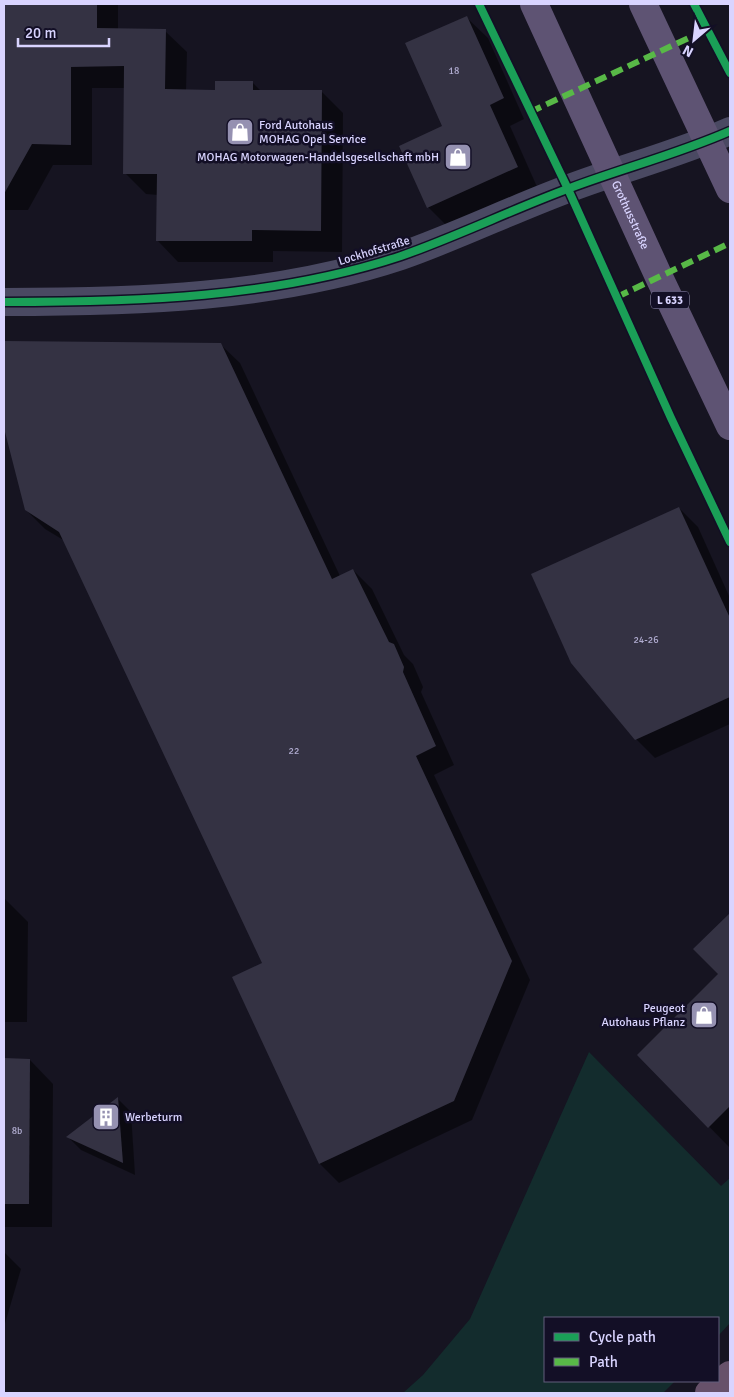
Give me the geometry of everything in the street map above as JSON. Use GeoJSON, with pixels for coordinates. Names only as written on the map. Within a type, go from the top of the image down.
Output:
{"type":"FeatureCollection","features":[{"type":"Feature","properties":{"kind":"highway"},"geometry":{"type":"LineString","coordinates":[[709,1393],[730,1375]]}},
{"type":"Feature","properties":{"kind":"main road","name":"Grothusstraße"},"geometry":{"type":"LineString","coordinates":[[534,4],[730,426]]}},
{"type":"Feature","properties":{"kind":"main road"},"geometry":{"type":"LineString","coordinates":[[643,4],[719,136],[730,189]]}},
{"type":"Feature","properties":{"kind":"street","name":"Lockhofstraße"},"geometry":{"type":"LineString","coordinates":[[4,302],[118,302],[218,294],[334,274],[400,256],[612,173],[719,136]]}},
{"type":"Feature","properties":{"kind":"green space"},"geometry":{"type":"Polygon","coordinates":[[[589,1052],[721,1186],[730,1178],[730,1323],[719,1335],[719,1317],[544,1317],[544,1382],[674,1382],[663,1393],[403,1393],[423,1375],[470,1319],[589,1052]]]}},
{"type":"Feature","properties":{"kind":"building"},"geometry":{"type":"Polygon","coordinates":[[[4,4],[97,4],[97,28],[166,29],[165,89],[215,90],[215,81],[253,81],[253,90],[322,90],[321,231],[252,230],[252,241],[156,241],[157,174],[123,174],[124,66],[71,67],[71,145],[32,144],[4,194],[4,4]]]}},
{"type":"Feature","properties":{"kind":"building"},"geometry":{"type":"Polygon","coordinates":[[[467,16],[504,98],[490,105],[518,167],[427,208],[399,146],[442,126],[405,43],[467,16]]]}},
{"type":"Feature","properties":{"kind":"building"},"geometry":{"type":"Polygon","coordinates":[[[4,341],[221,343],[332,579],[353,569],[389,642],[394,644],[404,667],[403,672],[436,746],[416,756],[512,961],[454,1101],[319,1164],[232,977],[262,963],[59,532],[25,510],[4,428],[4,341]]]}},
{"type":"Feature","properties":{"kind":"building"},"geometry":{"type":"Polygon","coordinates":[[[679,507],[730,618],[730,697],[635,740],[571,663],[531,574],[679,507]]]}},
{"type":"Feature","properties":{"kind":"building","name":"Peugeot Autohaus Pflanz"},"geometry":{"type":"Polygon","coordinates":[[[730,913],[730,1106],[708,1128],[637,1055],[718,974],[693,949],[730,913]]]}},
{"type":"Feature","properties":{"kind":"building"},"geometry":{"type":"Polygon","coordinates":[[[4,1058],[30,1059],[29,1204],[4,1204],[4,1058]]]}},
{"type":"Feature","properties":{"kind":"building","name":"Werbeturm"},"geometry":{"type":"Polygon","coordinates":[[[118,1097],[123,1163],[66,1137],[118,1097]]]}},
{"type":"Feature","properties":{"kind":"marked path"},"geometry":{"type":"LineString","coordinates":[[530,112],[708,29]]}},
{"type":"Feature","properties":{"kind":"marked path"},"geometry":{"type":"LineString","coordinates":[[617,297],[730,243]]}},
{"type":"Feature","properties":{"kind":"cycle path"},"geometry":{"type":"LineString","coordinates":[[479,4],[568,189],[671,418],[730,542]]}},
{"type":"Feature","properties":{"kind":"cycle path"},"geometry":{"type":"LineString","coordinates":[[694,4],[730,73]]}},
{"type":"Feature","properties":{"kind":"cycle path"},"geometry":{"type":"LineString","coordinates":[[4,302],[104,301],[204,295],[304,281],[353,270],[401,256],[570,188],[691,147],[730,131]]}},
{"type":"Feature","properties":{"kind":"place","name":"Ford Autohaus MOHAG Opel Service"},"geometry":{"type":"Point","coordinates":[240,132]}},
{"type":"Feature","properties":{"kind":"place","name":"MOHAG Motorwagen-Handelsgesellschaft mbH"},"geometry":{"type":"Point","coordinates":[458,157]}},
{"type":"Feature","properties":{"kind":"place","name":"Peugeot Autohaus Pflanz"},"geometry":{"type":"Point","coordinates":[704,1015]}},
{"type":"Feature","properties":{"kind":"place","name":"Werbeturm"},"geometry":{"type":"Point","coordinates":[106,1117]}}]}
